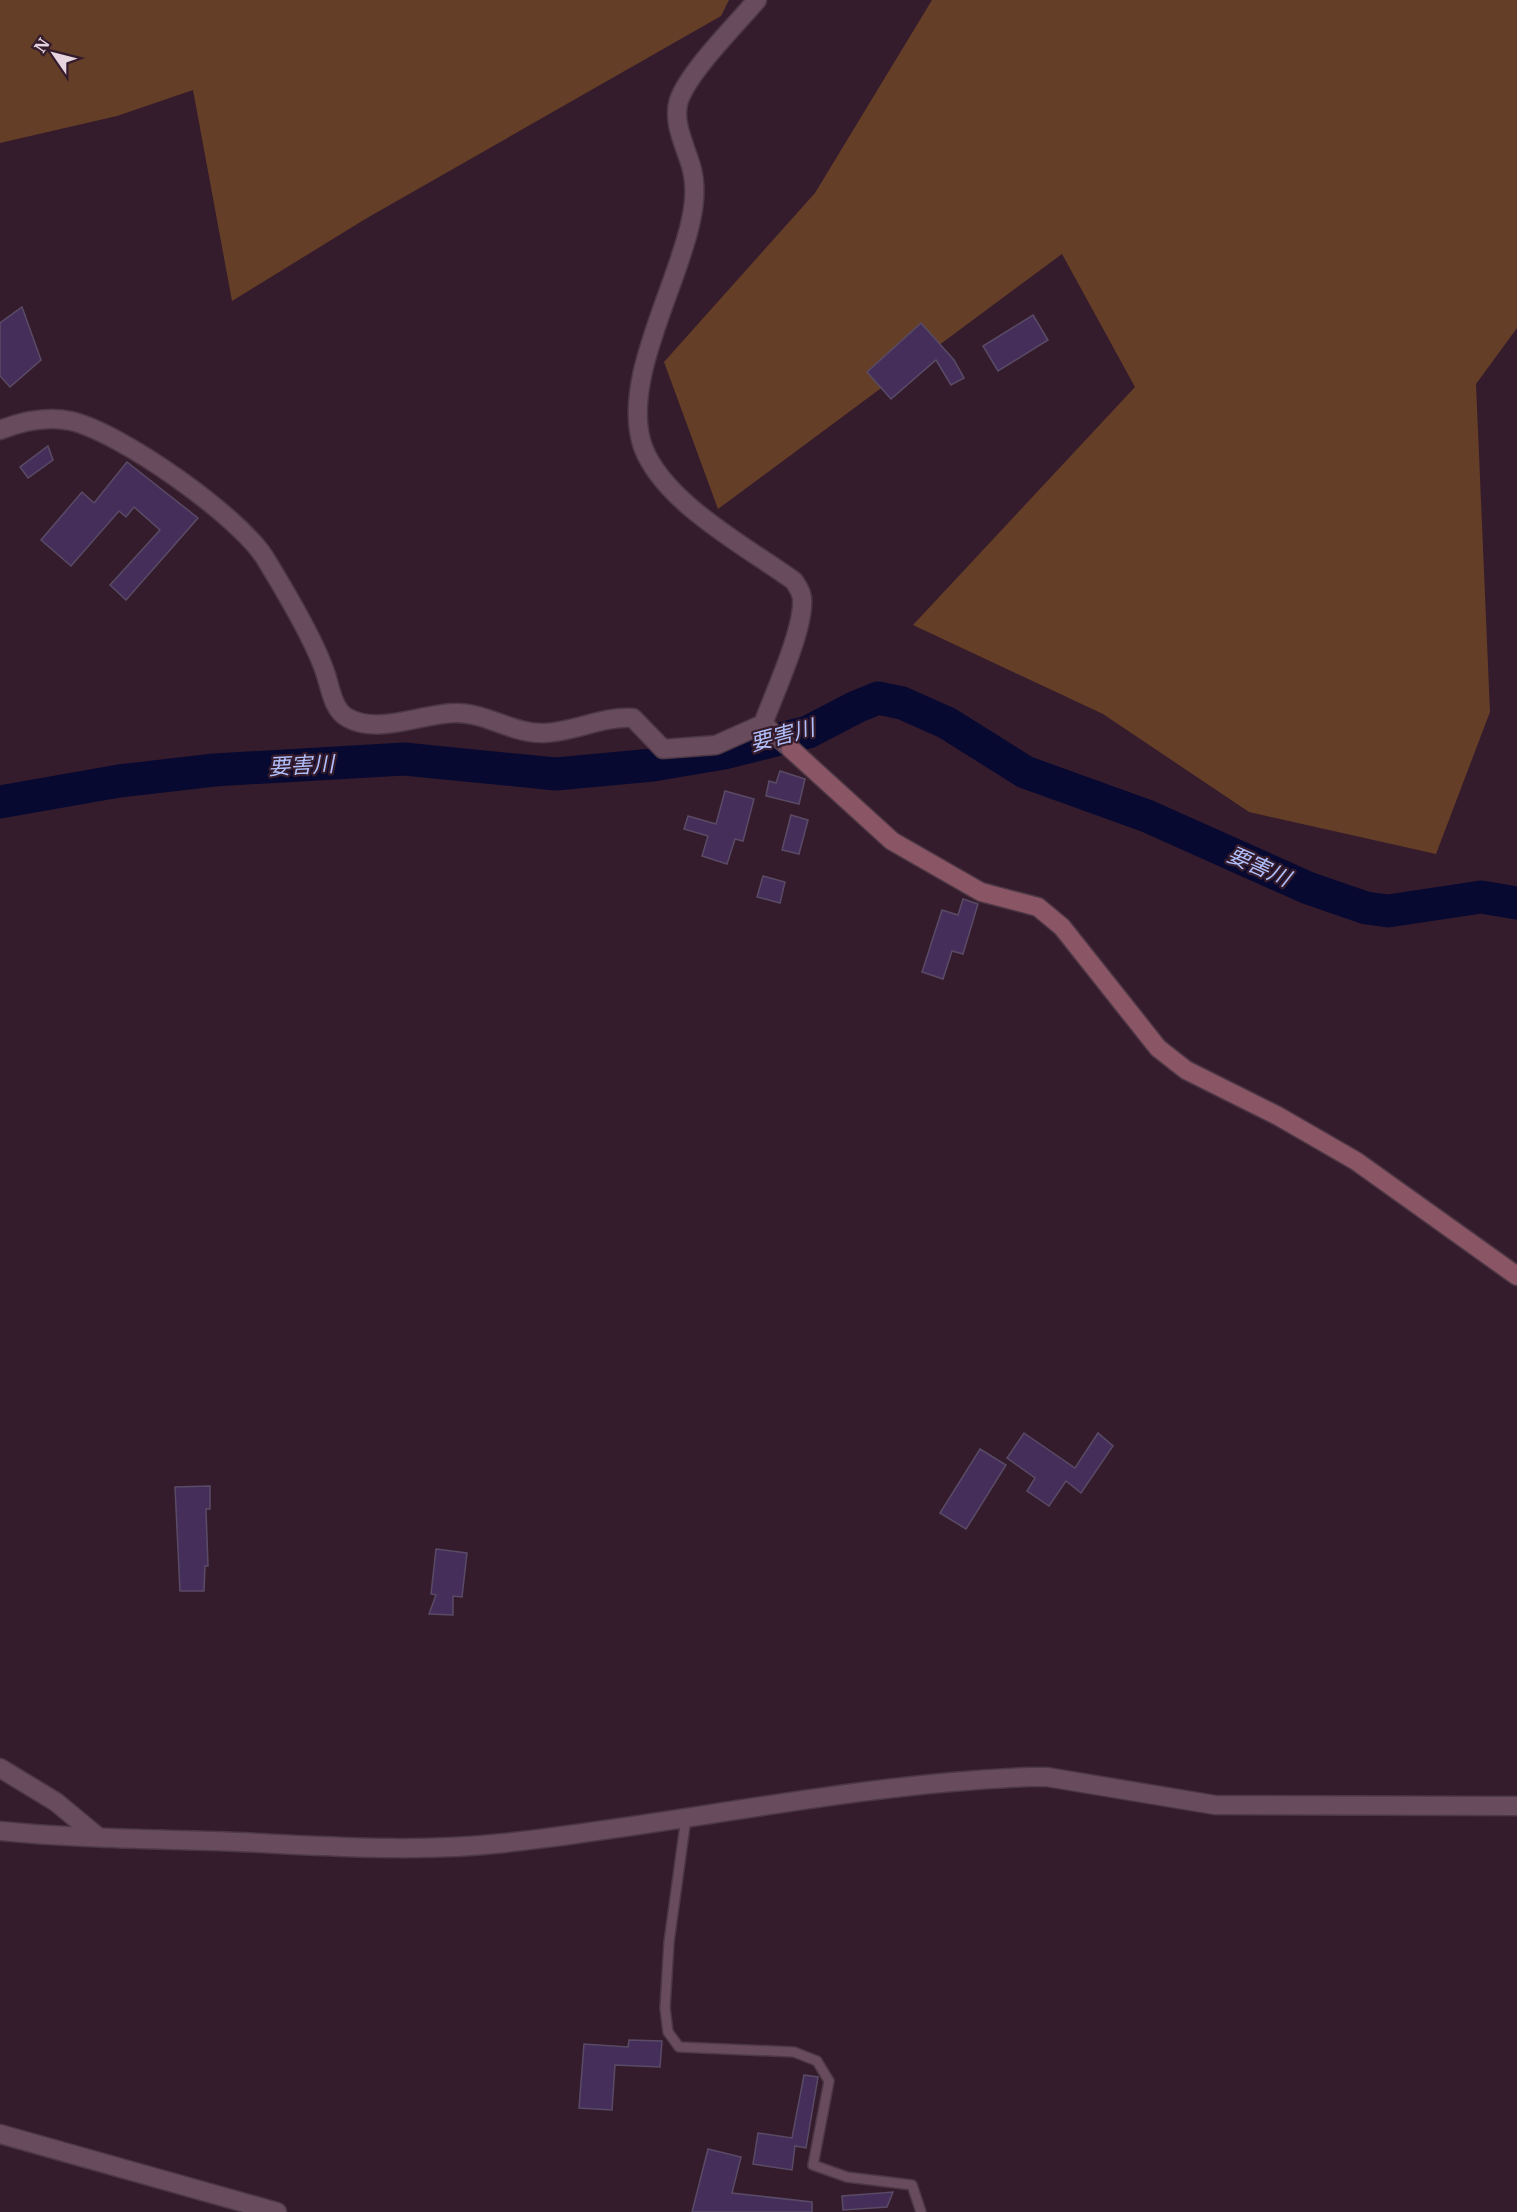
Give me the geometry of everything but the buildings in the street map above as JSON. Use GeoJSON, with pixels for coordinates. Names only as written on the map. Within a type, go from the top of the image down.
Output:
{"type":"FeatureCollection","features":[{"type":"Feature","properties":{"kind":"street"},"geometry":{"type":"LineString","coordinates":[[757,0],[696,72],[677,106],[680,133],[693,178],[693,206],[687,235],[648,355],[636,412],[644,449],[671,489],[706,519],[794,581],[800,589],[802,599],[797,629],[767,728]]}},
{"type":"Feature","properties":{"kind":"street"},"geometry":{"type":"LineString","coordinates":[[0,430],[40,419],[70,420],[86,425],[112,437],[229,519],[265,557],[317,654],[338,709],[352,720],[388,723],[439,715],[467,714],[527,732],[545,733],[607,719],[633,718],[663,749],[716,746],[767,728]]}},
{"type":"Feature","properties":{"kind":"street"},"geometry":{"type":"LineString","coordinates":[[767,728],[892,841],[981,892],[1038,907],[1062,927],[1158,1048],[1186,1070],[1278,1116],[1356,1161],[1517,1276]]}},
{"type":"Feature","properties":{"kind":"street"},"geometry":{"type":"LineString","coordinates":[[0,1768],[56,1802],[97,1836]]}},
{"type":"Feature","properties":{"kind":"street"},"geometry":{"type":"LineString","coordinates":[[0,1831],[321,1847],[432,1848],[501,1844],[911,1786],[1047,1777],[1215,1805],[1517,1806]]}},
{"type":"Feature","properties":{"kind":"street"},"geometry":{"type":"LineString","coordinates":[[0,2134],[277,2212]]}},
{"type":"Feature","properties":{"kind":"lane"},"geometry":{"type":"LineString","coordinates":[[686,1818],[669,1942],[665,2008],[668,2032],[679,2047],[794,2052],[818,2061],[829,2081],[813,2165],[847,2177],[912,2185],[921,2212]]}},
{"type":"Feature","properties":{"kind":"shaded area"},"geometry":{"type":"Polygon","coordinates":[[[0,0],[729,0],[721,16],[367,218],[232,301],[193,90],[117,116],[0,143],[0,0]]]}},
{"type":"Feature","properties":{"kind":"shaded area"},"geometry":{"type":"Polygon","coordinates":[[[932,0],[1517,0],[1517,328],[1476,384],[1490,712],[1436,854],[1249,812],[1103,714],[913,625],[1135,387],[1062,254],[718,509],[664,362],[815,193],[932,0]]]}},
{"type":"Feature","properties":{"kind":"waterway","name":"要害川"},"geometry":{"type":"LineString","coordinates":[[0,802],[119,781],[214,770],[404,759],[556,774],[653,765],[724,753],[808,732],[878,698],[902,703],[947,723],[1025,772],[1147,816],[1308,888],[1366,908],[1388,911],[1481,897],[1517,903]]}}]}
